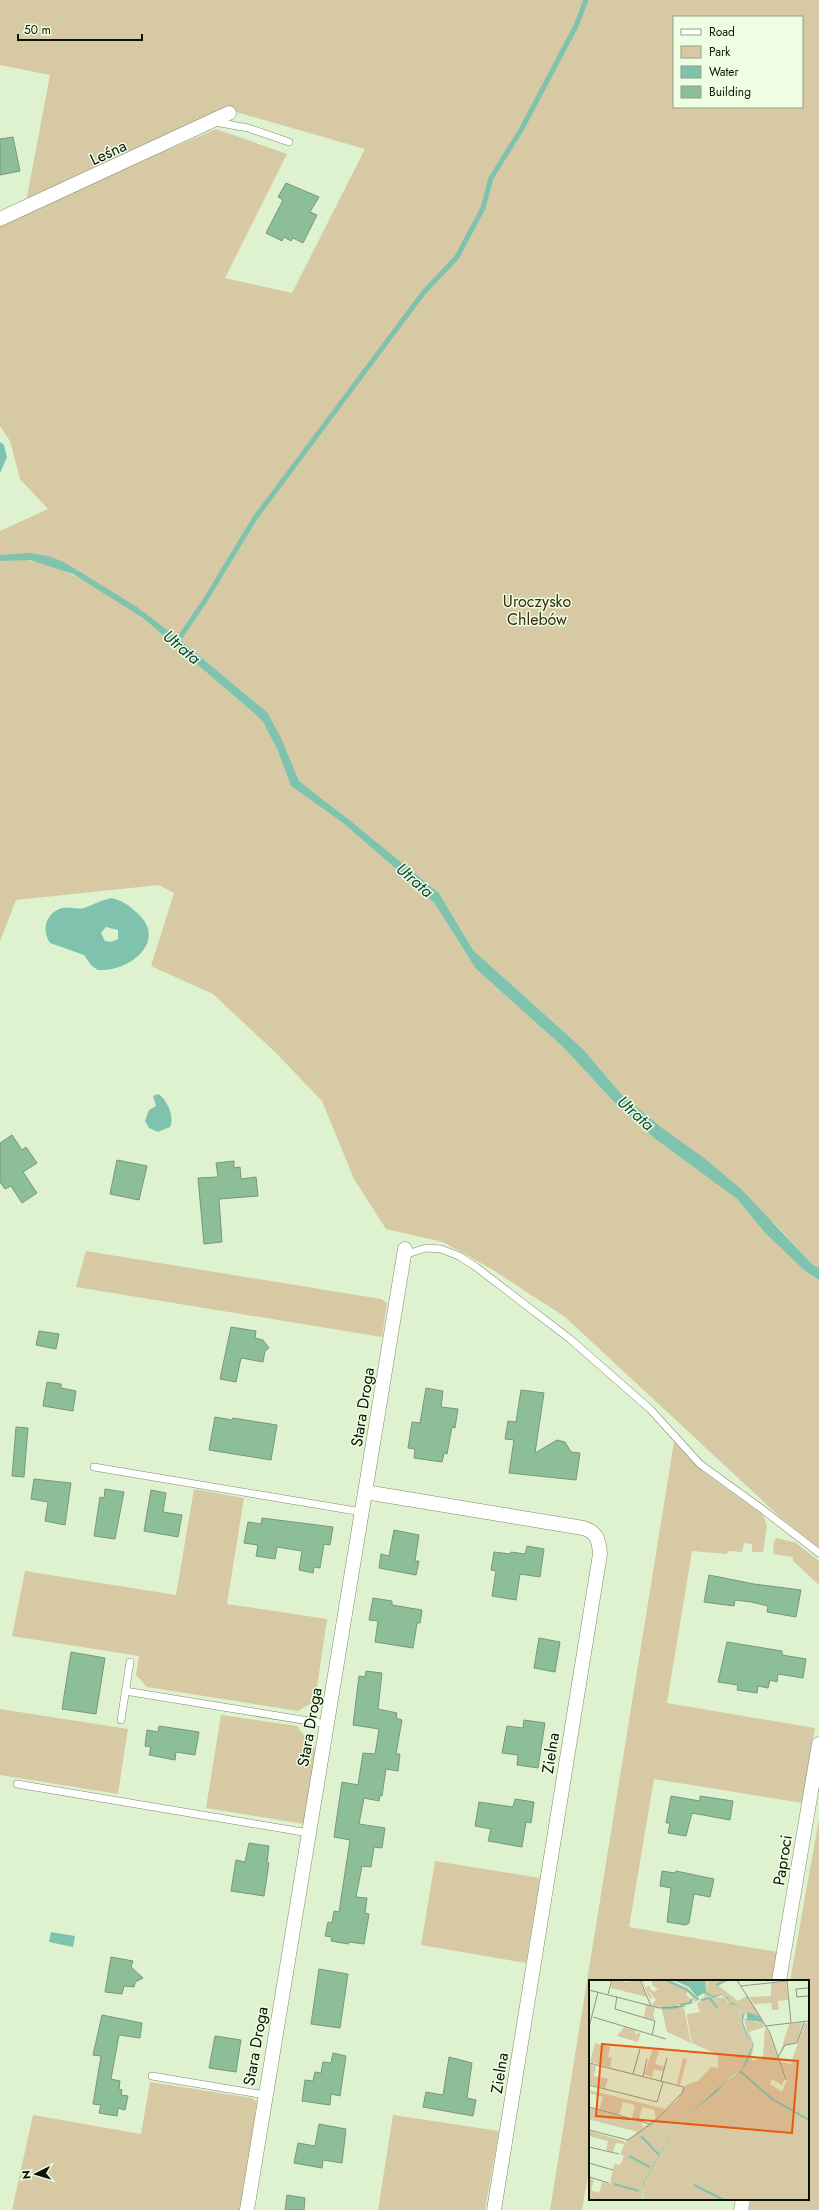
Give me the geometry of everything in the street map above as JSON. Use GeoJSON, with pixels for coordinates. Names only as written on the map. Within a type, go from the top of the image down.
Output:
{"type":"FeatureCollection","features":[{"type":"Feature","properties":{"kind":"street","name":"Leśna"},"geometry":{"type":"LineString","coordinates":[[0,219],[229,113]]}},
{"type":"Feature","properties":{"kind":"street","name":"Stara Droga"},"geometry":{"type":"LineString","coordinates":[[247,2210],[264,2095],[405,1252]]}},
{"type":"Feature","properties":{"kind":"street","name":"Zielna"},"geometry":{"type":"LineString","coordinates":[[365,1492],[583,1528],[592,1532],[599,1543],[598,1562],[494,2210]]}},
{"type":"Feature","properties":{"kind":"street","name":"Paproci"},"geometry":{"type":"LineString","coordinates":[[779,1980],[819,1744]]}},
{"type":"Feature","properties":{"kind":"street"},"geometry":{"type":"LineString","coordinates":[[741,2210],[743,2200]]}},
{"type":"Feature","properties":{"kind":"lane"},"geometry":{"type":"LineString","coordinates":[[212,122],[248,128],[289,142]]}},
{"type":"Feature","properties":{"kind":"lane"},"geometry":{"type":"LineString","coordinates":[[405,1252],[426,1248],[441,1249],[459,1256],[476,1267],[570,1339],[644,1404],[700,1464],[790,1529],[819,1553]]}},
{"type":"Feature","properties":{"kind":"lane"},"geometry":{"type":"LineString","coordinates":[[94,1467],[362,1512]]}},
{"type":"Feature","properties":{"kind":"lane"},"geometry":{"type":"LineString","coordinates":[[121,1720],[130,1662]]}},
{"type":"Feature","properties":{"kind":"lane"},"geometry":{"type":"LineString","coordinates":[[125,1691],[327,1724]]}},
{"type":"Feature","properties":{"kind":"lane"},"geometry":{"type":"LineString","coordinates":[[17,1784],[309,1833]]}},
{"type":"Feature","properties":{"kind":"lane"},"geometry":{"type":"LineString","coordinates":[[152,2076],[264,2095]]}},
{"type":"Feature","properties":{"kind":"green space","name":"Uroczysko Chlebów"},"geometry":{"type":"Polygon","coordinates":[[[0,0],[819,0],[819,1268],[812,1264],[776,1225],[623,1096],[583,1049],[473,950],[439,893],[299,781],[267,712],[179,639],[64,562],[0,555],[0,531],[48,509],[20,479],[10,441],[0,426],[0,222],[216,129],[287,154],[225,278],[292,293],[365,149],[226,109],[26,202],[50,75],[0,65],[0,0]]]}},
{"type":"Feature","properties":{"kind":"green space"},"geometry":{"type":"Polygon","coordinates":[[[17,559],[51,566],[83,580],[113,598],[143,618],[255,714],[263,722],[277,749],[291,786],[343,823],[426,895],[435,904],[476,969],[563,1047],[615,1103],[654,1138],[737,1199],[765,1233],[805,1271],[819,1280],[819,1548],[780,1517],[565,1317],[493,1270],[443,1242],[386,1229],[354,1179],[322,1101],[276,1053],[213,994],[151,966],[174,893],[159,885],[16,900],[0,941],[0,561],[17,559]]]}},
{"type":"Feature","properties":{"kind":"green space"},"geometry":{"type":"Polygon","coordinates":[[[86,1251],[381,1299],[387,1303],[382,1337],[76,1287],[86,1251]]]}},
{"type":"Feature","properties":{"kind":"green space"},"geometry":{"type":"Polygon","coordinates":[[[674,1442],[706,1474],[763,1515],[767,1526],[763,1552],[752,1552],[752,1544],[744,1543],[742,1552],[728,1551],[727,1554],[692,1551],[667,1703],[815,1728],[802,1803],[654,1779],[629,1927],[778,1952],[773,1980],[589,1980],[589,2170],[582,2210],[550,2210],[674,1442]]]}},
{"type":"Feature","properties":{"kind":"green space"},"geometry":{"type":"Polygon","coordinates":[[[194,1489],[244,1498],[227,1604],[327,1619],[315,1701],[298,1711],[147,1687],[136,1675],[139,1656],[12,1636],[25,1571],[176,1595],[194,1489]]]}},
{"type":"Feature","properties":{"kind":"green space"},"geometry":{"type":"Polygon","coordinates":[[[777,1538],[796,1543],[819,1561],[819,1585],[793,1561],[793,1557],[773,1554],[774,1541],[777,1538]]]}},
{"type":"Feature","properties":{"kind":"green space"},"geometry":{"type":"Polygon","coordinates":[[[0,1709],[128,1729],[118,1794],[0,1775],[0,1709]]]}},
{"type":"Feature","properties":{"kind":"green space"},"geometry":{"type":"Polygon","coordinates":[[[221,1715],[297,1726],[317,1752],[304,1824],[206,1808],[221,1715]]]}},
{"type":"Feature","properties":{"kind":"green space"},"geometry":{"type":"Polygon","coordinates":[[[819,1819],[819,2210],[749,2210],[751,2200],[809,2200],[809,1980],[790,1980],[819,1819]]]}},
{"type":"Feature","properties":{"kind":"green space"},"geometry":{"type":"Polygon","coordinates":[[[435,1861],[540,1878],[526,1963],[421,1945],[435,1861]]]}},
{"type":"Feature","properties":{"kind":"green space"},"geometry":{"type":"Polygon","coordinates":[[[150,2082],[252,2098],[257,2102],[241,2210],[12,2210],[33,2115],[141,2134],[150,2082]]]}},
{"type":"Feature","properties":{"kind":"green space"},"geometry":{"type":"Polygon","coordinates":[[[393,2115],[499,2131],[485,2210],[378,2210],[393,2115]]]}},
{"type":"Feature","properties":{"kind":"water"},"geometry":{"type":"Polygon","coordinates":[[[0,442],[4,445],[7,457],[0,473],[0,442]]]}},
{"type":"Feature","properties":{"kind":"water","name":"Utrata"},"geometry":{"type":"Polygon","coordinates":[[[29,553],[48,556],[64,562],[137,607],[179,639],[267,712],[281,738],[299,781],[439,893],[473,950],[583,1049],[623,1096],[662,1128],[704,1158],[741,1189],[812,1264],[819,1268],[819,1280],[805,1271],[765,1233],[737,1199],[654,1138],[615,1103],[563,1047],[476,969],[435,904],[426,895],[343,823],[291,786],[277,749],[263,722],[255,714],[143,618],[73,574],[30,560],[0,561],[0,555],[29,553]]]}},
{"type":"Feature","properties":{"kind":"water"},"geometry":{"type":"Polygon","coordinates":[[[111,898],[124,903],[135,911],[145,922],[149,932],[147,942],[142,952],[133,960],[123,966],[98,970],[92,966],[84,955],[50,943],[46,932],[47,922],[52,914],[57,910],[67,907],[79,909],[84,908],[111,898]],[[106,927],[101,933],[105,941],[111,942],[118,939],[118,930],[106,927]]]}},
{"type":"Feature","properties":{"kind":"water"},"geometry":{"type":"Polygon","coordinates":[[[158,1094],[167,1104],[172,1118],[170,1127],[158,1132],[149,1128],[145,1121],[149,1110],[156,1106],[153,1096],[158,1094]]]}},
{"type":"Feature","properties":{"kind":"water"},"geometry":{"type":"Polygon","coordinates":[[[51,1932],[75,1936],[73,1947],[49,1942],[51,1932]]]}},
{"type":"Feature","properties":{"kind":"building"},"geometry":{"type":"Polygon","coordinates":[[[13,137],[20,171],[0,175],[0,139],[13,137]]]}},
{"type":"Feature","properties":{"kind":"building"},"geometry":{"type":"Polygon","coordinates":[[[286,183],[319,197],[310,212],[317,215],[303,243],[293,238],[291,241],[284,237],[282,241],[266,233],[283,200],[278,197],[286,183]]]}},
{"type":"Feature","properties":{"kind":"building"},"geometry":{"type":"Polygon","coordinates":[[[12,1135],[22,1150],[26,1147],[37,1163],[23,1172],[37,1193],[22,1203],[11,1186],[5,1189],[0,1182],[0,1143],[12,1135]]]}},
{"type":"Feature","properties":{"kind":"building"},"geometry":{"type":"Polygon","coordinates":[[[117,1160],[147,1166],[139,1200],[110,1194],[117,1160]]]}},
{"type":"Feature","properties":{"kind":"building"},"geometry":{"type":"Polygon","coordinates":[[[234,1161],[234,1168],[240,1167],[241,1179],[256,1177],[258,1196],[219,1199],[222,1242],[204,1244],[198,1178],[218,1177],[216,1163],[234,1161]]]}},
{"type":"Feature","properties":{"kind":"building"},"geometry":{"type":"Polygon","coordinates":[[[231,1327],[256,1331],[255,1338],[263,1340],[269,1348],[265,1351],[263,1362],[241,1358],[236,1382],[220,1379],[231,1327]]]}},
{"type":"Feature","properties":{"kind":"building"},"geometry":{"type":"Polygon","coordinates":[[[39,1331],[59,1334],[56,1349],[36,1345],[39,1331]]]}},
{"type":"Feature","properties":{"kind":"building"},"geometry":{"type":"Polygon","coordinates":[[[47,1382],[61,1384],[61,1388],[76,1391],[73,1411],[43,1406],[47,1382]]]}},
{"type":"Feature","properties":{"kind":"building"},"geometry":{"type":"Polygon","coordinates":[[[426,1388],[443,1391],[441,1407],[458,1409],[455,1428],[452,1427],[447,1454],[444,1453],[442,1462],[414,1458],[415,1449],[408,1448],[412,1422],[420,1423],[426,1388]]]}},
{"type":"Feature","properties":{"kind":"building"},"geometry":{"type":"Polygon","coordinates":[[[521,1390],[544,1393],[535,1453],[557,1440],[565,1442],[571,1452],[580,1453],[576,1480],[509,1473],[514,1440],[505,1439],[508,1421],[516,1422],[521,1390]]]}},
{"type":"Feature","properties":{"kind":"building"},"geometry":{"type":"Polygon","coordinates":[[[215,1417],[232,1420],[233,1418],[277,1425],[271,1460],[209,1450],[215,1417]]]}},
{"type":"Feature","properties":{"kind":"building"},"geometry":{"type":"Polygon","coordinates":[[[16,1427],[28,1428],[24,1477],[12,1476],[16,1427]]]}},
{"type":"Feature","properties":{"kind":"building"},"geometry":{"type":"Polygon","coordinates":[[[34,1479],[71,1483],[65,1525],[45,1521],[48,1502],[31,1499],[34,1479]]]}},
{"type":"Feature","properties":{"kind":"building"},"geometry":{"type":"Polygon","coordinates":[[[105,1489],[124,1492],[115,1539],[94,1536],[100,1497],[104,1498],[105,1489]]]}},
{"type":"Feature","properties":{"kind":"building"},"geometry":{"type":"Polygon","coordinates":[[[151,1490],[166,1493],[163,1512],[182,1515],[178,1537],[144,1531],[151,1490]]]}},
{"type":"Feature","properties":{"kind":"building"},"geometry":{"type":"Polygon","coordinates":[[[262,1518],[333,1527],[330,1545],[324,1544],[320,1568],[314,1567],[313,1573],[299,1570],[302,1551],[277,1547],[275,1559],[256,1556],[258,1545],[244,1543],[248,1522],[261,1524],[262,1518]]]}},
{"type":"Feature","properties":{"kind":"building"},"geometry":{"type":"Polygon","coordinates":[[[394,1530],[419,1535],[415,1561],[419,1561],[416,1575],[379,1568],[381,1554],[389,1556],[394,1530]]]}},
{"type":"Feature","properties":{"kind":"building"},"geometry":{"type":"Polygon","coordinates":[[[527,1546],[544,1549],[540,1577],[520,1574],[516,1600],[492,1596],[496,1571],[491,1570],[494,1552],[525,1554],[527,1546]]]}},
{"type":"Feature","properties":{"kind":"building"},"geometry":{"type":"Polygon","coordinates":[[[709,1575],[754,1584],[801,1590],[796,1617],[767,1612],[768,1606],[751,1602],[735,1600],[734,1606],[704,1602],[709,1575]]]}},
{"type":"Feature","properties":{"kind":"building"},"geometry":{"type":"Polygon","coordinates":[[[373,1598],[392,1601],[392,1605],[422,1610],[420,1623],[417,1623],[413,1648],[375,1642],[378,1621],[369,1620],[373,1598]]]}},
{"type":"Feature","properties":{"kind":"building"},"geometry":{"type":"Polygon","coordinates":[[[539,1638],[560,1642],[555,1672],[534,1668],[539,1638]]]}},
{"type":"Feature","properties":{"kind":"building"},"geometry":{"type":"Polygon","coordinates":[[[727,1642],[782,1651],[782,1655],[806,1659],[803,1678],[778,1674],[777,1682],[770,1680],[768,1688],[758,1686],[757,1693],[737,1690],[738,1685],[718,1682],[727,1642]]]}},
{"type":"Feature","properties":{"kind":"building"},"geometry":{"type":"Polygon","coordinates":[[[71,1652],[105,1658],[96,1714],[62,1709],[71,1652]]]}},
{"type":"Feature","properties":{"kind":"building"},"geometry":{"type":"Polygon","coordinates":[[[366,1671],[382,1673],[378,1709],[397,1713],[396,1718],[402,1720],[396,1754],[400,1754],[398,1771],[386,1769],[382,1796],[380,1795],[379,1801],[364,1798],[359,1824],[385,1828],[382,1848],[374,1847],[371,1867],[362,1866],[356,1897],[367,1898],[365,1913],[369,1914],[364,1944],[349,1942],[348,1944],[331,1941],[332,1937],[325,1936],[328,1922],[332,1923],[334,1911],[339,1912],[350,1840],[334,1837],[342,1782],[358,1785],[363,1753],[375,1754],[379,1729],[353,1725],[359,1676],[365,1677],[366,1671]]]}},
{"type":"Feature","properties":{"kind":"building"},"geometry":{"type":"Polygon","coordinates":[[[524,1720],[545,1723],[538,1768],[517,1765],[518,1755],[502,1753],[507,1726],[523,1728],[524,1720]]]}},
{"type":"Feature","properties":{"kind":"building"},"geometry":{"type":"Polygon","coordinates":[[[159,1726],[199,1732],[195,1755],[176,1752],[175,1760],[149,1755],[151,1747],[145,1746],[147,1730],[158,1732],[159,1726]]]}},
{"type":"Feature","properties":{"kind":"building"},"geometry":{"type":"Polygon","coordinates":[[[671,1796],[700,1801],[700,1796],[733,1801],[730,1820],[692,1813],[686,1836],[668,1833],[670,1823],[666,1823],[671,1796]]]}},
{"type":"Feature","properties":{"kind":"building"},"geometry":{"type":"Polygon","coordinates":[[[515,1799],[534,1802],[531,1823],[526,1822],[522,1847],[488,1841],[491,1829],[475,1826],[479,1802],[513,1807],[515,1799]]]}},
{"type":"Feature","properties":{"kind":"building"},"geometry":{"type":"Polygon","coordinates":[[[249,1843],[269,1846],[267,1862],[269,1863],[264,1896],[231,1891],[236,1860],[245,1862],[249,1843]]]}},
{"type":"Feature","properties":{"kind":"building"},"geometry":{"type":"Polygon","coordinates":[[[662,1871],[675,1873],[676,1871],[714,1879],[710,1897],[694,1894],[689,1923],[686,1925],[667,1922],[671,1888],[660,1886],[662,1871]]]}},
{"type":"Feature","properties":{"kind":"building"},"geometry":{"type":"Polygon","coordinates":[[[111,1957],[133,1961],[131,1967],[143,1978],[135,1982],[134,1987],[124,1986],[122,1994],[105,1992],[111,1957]]]}},
{"type":"Feature","properties":{"kind":"building"},"geometry":{"type":"Polygon","coordinates":[[[319,1969],[348,1974],[340,2028],[311,2024],[319,1969]]]}},
{"type":"Feature","properties":{"kind":"building"},"geometry":{"type":"Polygon","coordinates":[[[102,2015],[142,2023],[140,2038],[119,2035],[111,2079],[120,2081],[119,2089],[122,2090],[121,2095],[128,2096],[125,2110],[118,2108],[117,2116],[99,2113],[101,2105],[93,2104],[101,2056],[93,2055],[102,2015]]]}},
{"type":"Feature","properties":{"kind":"building"},"geometry":{"type":"Polygon","coordinates":[[[215,2036],[241,2040],[236,2072],[209,2068],[215,2036]]]}},
{"type":"Feature","properties":{"kind":"building"},"geometry":{"type":"Polygon","coordinates":[[[333,2053],[346,2056],[340,2096],[331,2094],[330,2105],[302,2101],[305,2080],[313,2081],[315,2072],[321,2073],[323,2062],[331,2063],[333,2053]]]}},
{"type":"Feature","properties":{"kind":"building"},"geometry":{"type":"Polygon","coordinates":[[[449,2057],[472,2063],[467,2098],[476,2100],[473,2116],[423,2107],[426,2092],[443,2095],[449,2057]]]}},
{"type":"Feature","properties":{"kind":"building"},"geometry":{"type":"Polygon","coordinates":[[[319,2124],[346,2129],[342,2163],[323,2160],[322,2168],[294,2163],[298,2143],[315,2146],[319,2124]]]}},
{"type":"Feature","properties":{"kind":"building"},"geometry":{"type":"Polygon","coordinates":[[[287,2195],[305,2198],[304,2210],[285,2210],[287,2195]]]}},
{"type":"Feature","properties":{"kind":"waterway","name":"Utrata"},"geometry":{"type":"LineString","coordinates":[[176,643],[204,602],[255,518],[424,292],[457,257],[483,208],[491,178],[521,130],[576,26],[586,0]]}}]}
